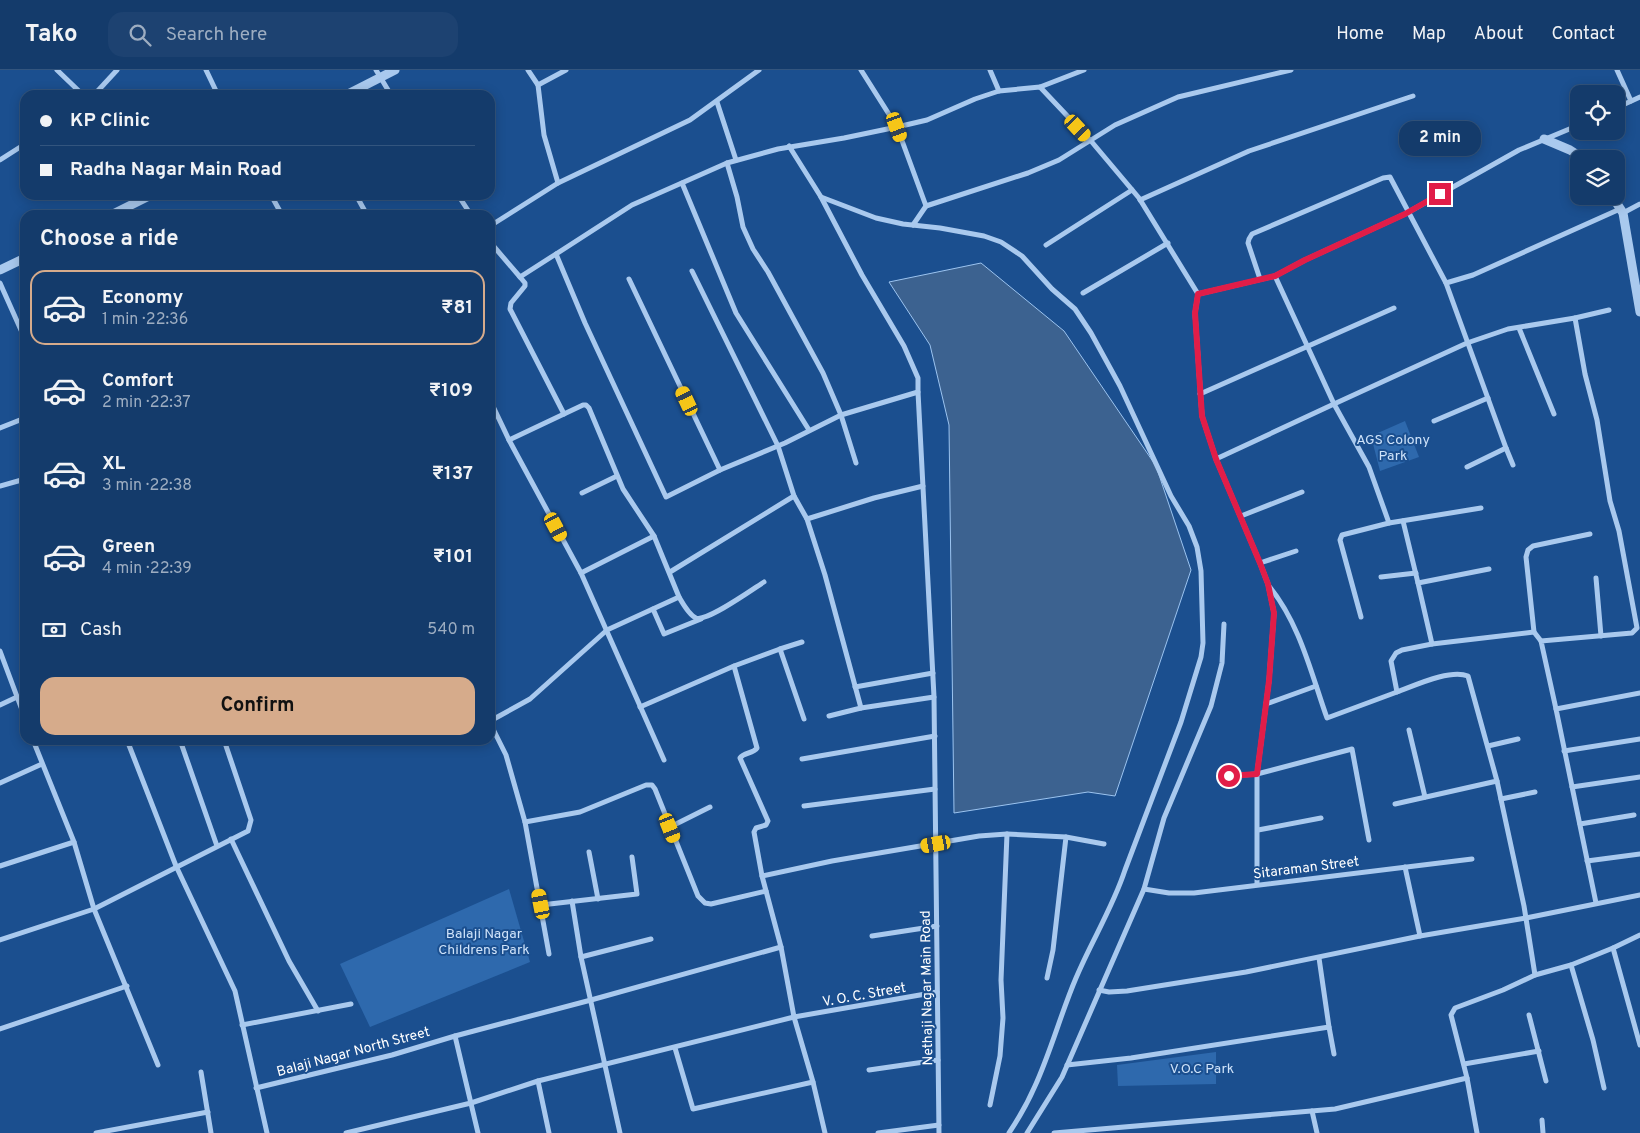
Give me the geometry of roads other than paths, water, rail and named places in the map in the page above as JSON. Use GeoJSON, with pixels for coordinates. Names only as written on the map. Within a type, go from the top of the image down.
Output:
{"type":"FeatureCollection","features":[{"type":"Feature","properties":{"kind":"street"},"geometry":{"type":"LineString","coordinates":[[57,70],[79,90]]}},
{"type":"Feature","properties":{"kind":"street"},"geometry":{"type":"LineString","coordinates":[[99,90],[117,70]]}},
{"type":"Feature","properties":{"kind":"street"},"geometry":{"type":"LineString","coordinates":[[206,70],[216,90]]}},
{"type":"Feature","properties":{"kind":"street"},"geometry":{"type":"LineString","coordinates":[[354,90],[378,74],[395,70]]}},
{"type":"Feature","properties":{"kind":"street"},"geometry":{"type":"LineString","coordinates":[[528,70],[538,85],[544,135],[558,183]]}},
{"type":"Feature","properties":{"kind":"street"},"geometry":{"type":"LineString","coordinates":[[538,85],[566,70]]}},
{"type":"Feature","properties":{"kind":"street"},"geometry":{"type":"LineString","coordinates":[[495,223],[558,183],[690,120],[759,70]]}},
{"type":"Feature","properties":{"kind":"street"},"geometry":{"type":"LineString","coordinates":[[990,70],[999,92]]}},
{"type":"Feature","properties":{"kind":"street"},"geometry":{"type":"LineString","coordinates":[[520,277],[632,205],[727,163],[789,146],[844,138],[927,120],[975,99],[999,92],[1040,87],[1084,70]]}},
{"type":"Feature","properties":{"kind":"street"},"geometry":{"type":"LineString","coordinates":[[913,225],[926,206],[1028,173],[1059,160],[1115,125],[1178,97],[1291,70]]}},
{"type":"Feature","properties":{"kind":"street"},"geometry":{"type":"LineString","coordinates":[[1617,70],[1631,101]]}},
{"type":"Feature","properties":{"kind":"street"},"geometry":{"type":"LineString","coordinates":[[864,71],[897,127],[926,206]]}},
{"type":"Feature","properties":{"kind":"street"},"geometry":{"type":"LineString","coordinates":[[378,74],[388,90]]}},
{"type":"Feature","properties":{"kind":"street"},"geometry":{"type":"LineString","coordinates":[[1040,87],[1091,141],[1140,200],[1198,294],[1195,313],[1202,416],[1216,459],[1268,584],[1274,613],[1266,704],[1257,774],[1257,884]]}},
{"type":"Feature","properties":{"kind":"street"},"geometry":{"type":"LineString","coordinates":[[1140,200],[1249,151],[1413,96]]}},
{"type":"Feature","properties":{"kind":"street"},"geometry":{"type":"LineString","coordinates":[[1625,104],[1640,97]]}},
{"type":"Feature","properties":{"kind":"street"},"geometry":{"type":"LineString","coordinates":[[717,102],[736,160]]}},
{"type":"Feature","properties":{"kind":"street"},"geometry":{"type":"LineString","coordinates":[[1198,294],[1275,276],[1408,212],[1519,150],[1570,129]]}},
{"type":"Feature","properties":{"kind":"street"},"geometry":{"type":"LineString","coordinates":[[1544,139],[1570,150]]}},
{"type":"Feature","properties":{"kind":"street","name":"Nethaji Nagar Main Road"},"geometry":{"type":"LineString","coordinates":[[789,146],[822,197],[862,275],[904,346],[918,378],[934,697],[939,1133]]}},
{"type":"Feature","properties":{"kind":"street"},"geometry":{"type":"LineString","coordinates":[[0,160],[20,147]]}},
{"type":"Feature","properties":{"kind":"street"},"geometry":{"type":"LineString","coordinates":[[727,163],[743,227],[823,373],[841,415],[856,463]]}},
{"type":"Feature","properties":{"kind":"street"},"geometry":{"type":"LineString","coordinates":[[1260,279],[1248,244],[1248,239],[1252,234],[1386,177],[1390,178],[1446,283],[1513,465]]}},
{"type":"Feature","properties":{"kind":"street"},"geometry":{"type":"LineString","coordinates":[[682,183],[736,313],[809,430]]}},
{"type":"Feature","properties":{"kind":"street"},"geometry":{"type":"LineString","coordinates":[[1046,245],[1132,190]]}},
{"type":"Feature","properties":{"kind":"street"},"geometry":{"type":"LineString","coordinates":[[822,197],[876,218],[984,236],[1001,242],[1022,256],[1052,289],[1074,309],[1091,333],[1120,386],[1171,496],[1189,526],[1197,547],[1201,571],[1203,643],[1195,679],[1182,722],[1124,870],[1117,894],[1075,980],[1027,1104],[1009,1133]]}},
{"type":"Feature","properties":{"kind":"street"},"geometry":{"type":"LineString","coordinates":[[121,210],[141,200]]}},
{"type":"Feature","properties":{"kind":"street"},"geometry":{"type":"LineString","coordinates":[[1446,283],[1473,275],[1640,204]]}},
{"type":"Feature","properties":{"kind":"street"},"geometry":{"type":"LineString","coordinates":[[1617,205],[1621,211],[1636,262],[1640,312]]}},
{"type":"Feature","properties":{"kind":"street"},"geometry":{"type":"LineString","coordinates":[[1083,293],[1168,243]]}},
{"type":"Feature","properties":{"kind":"street"},"geometry":{"type":"LineString","coordinates":[[495,248],[525,283],[525,286],[511,303],[510,309],[564,414]]}},
{"type":"Feature","properties":{"kind":"street"},"geometry":{"type":"LineString","coordinates":[[556,254],[585,323],[666,497],[720,470],[778,446],[841,415],[918,392]]}},
{"type":"Feature","properties":{"kind":"street"},"geometry":{"type":"LineString","coordinates":[[0,270],[20,260]]}},
{"type":"Feature","properties":{"kind":"street"},"geometry":{"type":"LineString","coordinates":[[692,272],[778,446],[794,496],[806,519],[825,575],[861,708]]}},
{"type":"Feature","properties":{"kind":"street"},"geometry":{"type":"LineString","coordinates":[[1275,276],[1334,404],[1369,467],[1389,523]]}},
{"type":"Feature","properties":{"kind":"street"},"geometry":{"type":"LineString","coordinates":[[629,279],[720,470]]}},
{"type":"Feature","properties":{"kind":"street"},"geometry":{"type":"LineString","coordinates":[[0,283],[20,328]]}},
{"type":"Feature","properties":{"kind":"street"},"geometry":{"type":"LineString","coordinates":[[1200,394],[1394,308]]}},
{"type":"Feature","properties":{"kind":"street"},"geometry":{"type":"LineString","coordinates":[[1216,459],[1467,343],[1508,329],[1575,318],[1609,310]]}},
{"type":"Feature","properties":{"kind":"street"},"geometry":{"type":"LineString","coordinates":[[1541,641],[1632,633],[1637,628],[1619,531],[1610,501],[1575,318]]}},
{"type":"Feature","properties":{"kind":"street"},"geometry":{"type":"LineString","coordinates":[[1519,328],[1554,414]]}},
{"type":"Feature","properties":{"kind":"street"},"geometry":{"type":"LineString","coordinates":[[1434,422],[1488,398]]}},
{"type":"Feature","properties":{"kind":"street"},"geometry":{"type":"LineString","coordinates":[[509,440],[582,405],[588,407],[623,489],[654,536],[679,597],[696,618],[702,618]]}},
{"type":"Feature","properties":{"kind":"street"},"geometry":{"type":"LineString","coordinates":[[495,411],[581,573],[664,760]]}},
{"type":"Feature","properties":{"kind":"street"},"geometry":{"type":"LineString","coordinates":[[0,428],[20,420]]}},
{"type":"Feature","properties":{"kind":"street"},"geometry":{"type":"LineString","coordinates":[[1467,467],[1506,448]]}},
{"type":"Feature","properties":{"kind":"street"},"geometry":{"type":"LineString","coordinates":[[582,493],[618,476]]}},
{"type":"Feature","properties":{"kind":"street"},"geometry":{"type":"LineString","coordinates":[[0,486],[20,480]]}},
{"type":"Feature","properties":{"kind":"street"},"geometry":{"type":"LineString","coordinates":[[806,519],[874,498],[923,486]]}},
{"type":"Feature","properties":{"kind":"street"},"geometry":{"type":"LineString","coordinates":[[1241,516],[1302,492]]}},
{"type":"Feature","properties":{"kind":"street"},"geometry":{"type":"LineString","coordinates":[[670,572],[794,496]]}},
{"type":"Feature","properties":{"kind":"street"},"geometry":{"type":"LineString","coordinates":[[1361,617],[1340,540],[1342,535],[1389,523],[1481,508]]}},
{"type":"Feature","properties":{"kind":"street"},"geometry":{"type":"LineString","coordinates":[[1403,521],[1432,644]]}},
{"type":"Feature","properties":{"kind":"street"},"geometry":{"type":"LineString","coordinates":[[1590,534],[1533,546],[1528,550],[1526,557],[1534,632],[1541,641],[1596,904]]}},
{"type":"Feature","properties":{"kind":"street"},"geometry":{"type":"LineString","coordinates":[[581,573],[654,536]]}},
{"type":"Feature","properties":{"kind":"street"},"geometry":{"type":"LineString","coordinates":[[1260,563],[1296,551]]}},
{"type":"Feature","properties":{"kind":"street"},"geometry":{"type":"LineString","coordinates":[[1418,583],[1489,569]]}},
{"type":"Feature","properties":{"kind":"street"},"geometry":{"type":"LineString","coordinates":[[1381,577],[1416,573]]}},
{"type":"Feature","properties":{"kind":"street"},"geometry":{"type":"LineString","coordinates":[[1596,578],[1601,636]]}},
{"type":"Feature","properties":{"kind":"street"},"geometry":{"type":"LineString","coordinates":[[653,609],[664,634],[717,612],[764,582]]}},
{"type":"Feature","properties":{"kind":"street"},"geometry":{"type":"LineString","coordinates":[[1268,584],[1282,602],[1294,625],[1327,718],[1449,675],[1462,674],[1468,676],[1497,781],[1526,918],[1535,975]]}},
{"type":"Feature","properties":{"kind":"street"},"geometry":{"type":"LineString","coordinates":[[495,718],[530,699],[607,630],[679,597]]}},
{"type":"Feature","properties":{"kind":"street"},"geometry":{"type":"LineString","coordinates":[[1027,1133],[1062,1077],[1144,888],[1164,818],[1211,706],[1222,663],[1224,624]]}},
{"type":"Feature","properties":{"kind":"street"},"geometry":{"type":"LineString","coordinates":[[1397,692],[1391,661],[1392,657],[1402,650],[1432,644],[1534,632]]}},
{"type":"Feature","properties":{"kind":"street"},"geometry":{"type":"LineString","coordinates":[[640,707],[734,666],[802,642]]}},
{"type":"Feature","properties":{"kind":"street"},"geometry":{"type":"LineString","coordinates":[[780,649],[804,720]]}},
{"type":"Feature","properties":{"kind":"street"},"geometry":{"type":"LineString","coordinates":[[0,651],[20,706]]}},
{"type":"Feature","properties":{"kind":"street"},"geometry":{"type":"LineString","coordinates":[[734,666],[757,748],[742,755],[740,758],[768,821],[766,825],[755,829],[762,876],[781,947],[794,1018],[813,1082],[825,1133]]}},
{"type":"Feature","properties":{"kind":"street"},"geometry":{"type":"LineString","coordinates":[[855,687],[933,673]]}},
{"type":"Feature","properties":{"kind":"street"},"geometry":{"type":"LineString","coordinates":[[1266,704],[1316,686]]}},
{"type":"Feature","properties":{"kind":"street"},"geometry":{"type":"LineString","coordinates":[[1556,709],[1640,694]]}},
{"type":"Feature","properties":{"kind":"street"},"geometry":{"type":"LineString","coordinates":[[829,716],[861,708],[934,697]]}},
{"type":"Feature","properties":{"kind":"street"},"geometry":{"type":"LineString","coordinates":[[0,705],[17,698]]}},
{"type":"Feature","properties":{"kind":"street"},"geometry":{"type":"LineString","coordinates":[[1408,730],[1425,797]]}},
{"type":"Feature","properties":{"kind":"street"},"geometry":{"type":"LineString","coordinates":[[495,733],[506,755],[525,822],[549,954]]}},
{"type":"Feature","properties":{"kind":"street"},"geometry":{"type":"LineString","coordinates":[[802,759],[935,736]]}},
{"type":"Feature","properties":{"kind":"street"},"geometry":{"type":"LineString","coordinates":[[1488,746],[1518,739]]}},
{"type":"Feature","properties":{"kind":"street"},"geometry":{"type":"LineString","coordinates":[[1564,751],[1640,739]]}},
{"type":"Feature","properties":{"kind":"street"},"geometry":{"type":"LineString","coordinates":[[35,745],[74,842],[94,909],[158,1066]]}},
{"type":"Feature","properties":{"kind":"street"},"geometry":{"type":"LineString","coordinates":[[129,745],[176,866],[235,991],[266,1133]]}},
{"type":"Feature","properties":{"kind":"street"},"geometry":{"type":"LineString","coordinates":[[182,745],[217,846]]}},
{"type":"Feature","properties":{"kind":"street"},"geometry":{"type":"LineString","coordinates":[[0,940],[94,909],[248,831],[250,820],[226,745]]}},
{"type":"Feature","properties":{"kind":"street"},"geometry":{"type":"LineString","coordinates":[[1229,776],[1257,774],[1352,748],[1370,840]]}},
{"type":"Feature","properties":{"kind":"street"},"geometry":{"type":"LineString","coordinates":[[0,783],[42,764]]}},
{"type":"Feature","properties":{"kind":"street"},"geometry":{"type":"LineString","coordinates":[[1572,787],[1640,777]]}},
{"type":"Feature","properties":{"kind":"street"},"geometry":{"type":"LineString","coordinates":[[1394,804],[1497,781]]}},
{"type":"Feature","properties":{"kind":"street"},"geometry":{"type":"LineString","coordinates":[[525,822],[580,812],[649,785],[654,789],[701,900],[711,904],[766,891]]}},
{"type":"Feature","properties":{"kind":"street"},"geometry":{"type":"LineString","coordinates":[[804,806],[935,789]]}},
{"type":"Feature","properties":{"kind":"street"},"geometry":{"type":"LineString","coordinates":[[1501,799],[1535,792]]}},
{"type":"Feature","properties":{"kind":"street"},"geometry":{"type":"LineString","coordinates":[[670,828],[710,808]]}},
{"type":"Feature","properties":{"kind":"street"},"geometry":{"type":"LineString","coordinates":[[1580,824],[1634,815]]}},
{"type":"Feature","properties":{"kind":"street"},"geometry":{"type":"LineString","coordinates":[[1258,830],[1321,818]]}},
{"type":"Feature","properties":{"kind":"street"},"geometry":{"type":"LineString","coordinates":[[762,876],[832,861],[979,836],[1007,834],[1066,837],[1104,844]]}},
{"type":"Feature","properties":{"kind":"street"},"geometry":{"type":"LineString","coordinates":[[990,1105],[1002,1037],[1001,980],[1007,834]]}},
{"type":"Feature","properties":{"kind":"street"},"geometry":{"type":"LineString","coordinates":[[1047,978],[1053,950],[1066,837]]}},
{"type":"Feature","properties":{"kind":"street"},"geometry":{"type":"LineString","coordinates":[[231,840],[290,961],[318,1011]]}},
{"type":"Feature","properties":{"kind":"street"},"geometry":{"type":"LineString","coordinates":[[0,866],[74,842]]}},
{"type":"Feature","properties":{"kind":"street"},"geometry":{"type":"LineString","coordinates":[[589,852],[598,898]]}},
{"type":"Feature","properties":{"kind":"street"},"geometry":{"type":"LineString","coordinates":[[1588,860],[1640,854]]}},
{"type":"Feature","properties":{"kind":"street"},"geometry":{"type":"LineString","coordinates":[[541,904],[637,894],[632,857]]}},
{"type":"Feature","properties":{"kind":"street","name":"Sitaraman Street"},"geometry":{"type":"LineString","coordinates":[[1144,888],[1157,892],[1181,894],[1472,859]]}},
{"type":"Feature","properties":{"kind":"street"},"geometry":{"type":"LineString","coordinates":[[1405,867],[1420,936]]}},
{"type":"Feature","properties":{"kind":"street"},"geometry":{"type":"LineString","coordinates":[[1099,990],[1109,992],[1127,991],[1246,972],[1420,936],[1526,918],[1640,895]]}},
{"type":"Feature","properties":{"kind":"street"},"geometry":{"type":"LineString","coordinates":[[572,901],[581,957],[620,1133]]}},
{"type":"Feature","properties":{"kind":"street"},"geometry":{"type":"LineString","coordinates":[[872,936],[936,926]]}},
{"type":"Feature","properties":{"kind":"street"},"geometry":{"type":"LineString","coordinates":[[1477,1133],[1468,1078],[1451,1015],[1455,1008],[1503,990],[1535,975],[1571,965],[1640,935]]}},
{"type":"Feature","properties":{"kind":"street"},"geometry":{"type":"LineString","coordinates":[[581,957],[651,939]]}},
{"type":"Feature","properties":{"kind":"street","name":"Balaji Nagar North Street"},"geometry":{"type":"LineString","coordinates":[[256,1088],[392,1055],[781,947]]}},
{"type":"Feature","properties":{"kind":"street"},"geometry":{"type":"LineString","coordinates":[[1613,948],[1640,1045]]}},
{"type":"Feature","properties":{"kind":"street"},"geometry":{"type":"LineString","coordinates":[[1319,958],[1328,1027],[1334,1054]]}},
{"type":"Feature","properties":{"kind":"street"},"geometry":{"type":"LineString","coordinates":[[1571,965],[1593,1040],[1604,1088]]}},
{"type":"Feature","properties":{"kind":"street"},"geometry":{"type":"LineString","coordinates":[[0,1029],[127,986]]}},
{"type":"Feature","properties":{"kind":"street","name":"V. O. C. Street"},"geometry":{"type":"LineString","coordinates":[[346,1133],[471,1103],[538,1081],[794,1018],[937,992]]}},
{"type":"Feature","properties":{"kind":"street"},"geometry":{"type":"LineString","coordinates":[[242,1025],[352,1004]]}},
{"type":"Feature","properties":{"kind":"street"},"geometry":{"type":"LineString","coordinates":[[1529,1015],[1546,1081]]}},
{"type":"Feature","properties":{"kind":"street"},"geometry":{"type":"LineString","coordinates":[[1067,1065],[1131,1058],[1328,1027]]}},
{"type":"Feature","properties":{"kind":"street"},"geometry":{"type":"LineString","coordinates":[[455,1036],[478,1133]]}},
{"type":"Feature","properties":{"kind":"street"},"geometry":{"type":"LineString","coordinates":[[675,1048],[693,1109],[813,1082]]}},
{"type":"Feature","properties":{"kind":"street"},"geometry":{"type":"LineString","coordinates":[[1464,1064],[1539,1051]]}},
{"type":"Feature","properties":{"kind":"street"},"geometry":{"type":"LineString","coordinates":[[869,1070],[938,1060]]}},
{"type":"Feature","properties":{"kind":"street"},"geometry":{"type":"LineString","coordinates":[[202,1072],[212,1133]]}},
{"type":"Feature","properties":{"kind":"street"},"geometry":{"type":"LineString","coordinates":[[1054,1133],[1335,1109],[1468,1078]]}},
{"type":"Feature","properties":{"kind":"street"},"geometry":{"type":"LineString","coordinates":[[538,1081],[549,1133]]}},
{"type":"Feature","properties":{"kind":"street"},"geometry":{"type":"LineString","coordinates":[[1312,1111],[1317,1133]]}},
{"type":"Feature","properties":{"kind":"street"},"geometry":{"type":"LineString","coordinates":[[96,1133],[208,1112]]}},
{"type":"Feature","properties":{"kind":"street"},"geometry":{"type":"LineString","coordinates":[[1542,1120],[1542,1133]]}},
{"type":"Feature","properties":{"kind":"street"},"geometry":{"type":"LineString","coordinates":[[878,1133],[938,1125]]}},
{"type":"Feature","properties":{"kind":"park label","name":"AGS Colony Park"},"geometry":{"type":"Point","coordinates":[1393,448]}},
{"type":"Feature","properties":{"kind":"park label","name":"Balaji Nagar Childrens Park"},"geometry":{"type":"Point","coordinates":[484,942]}},
{"type":"Feature","properties":{"kind":"park label","name":"V.O.C Park"},"geometry":{"type":"Point","coordinates":[1202,1068]}}]}
